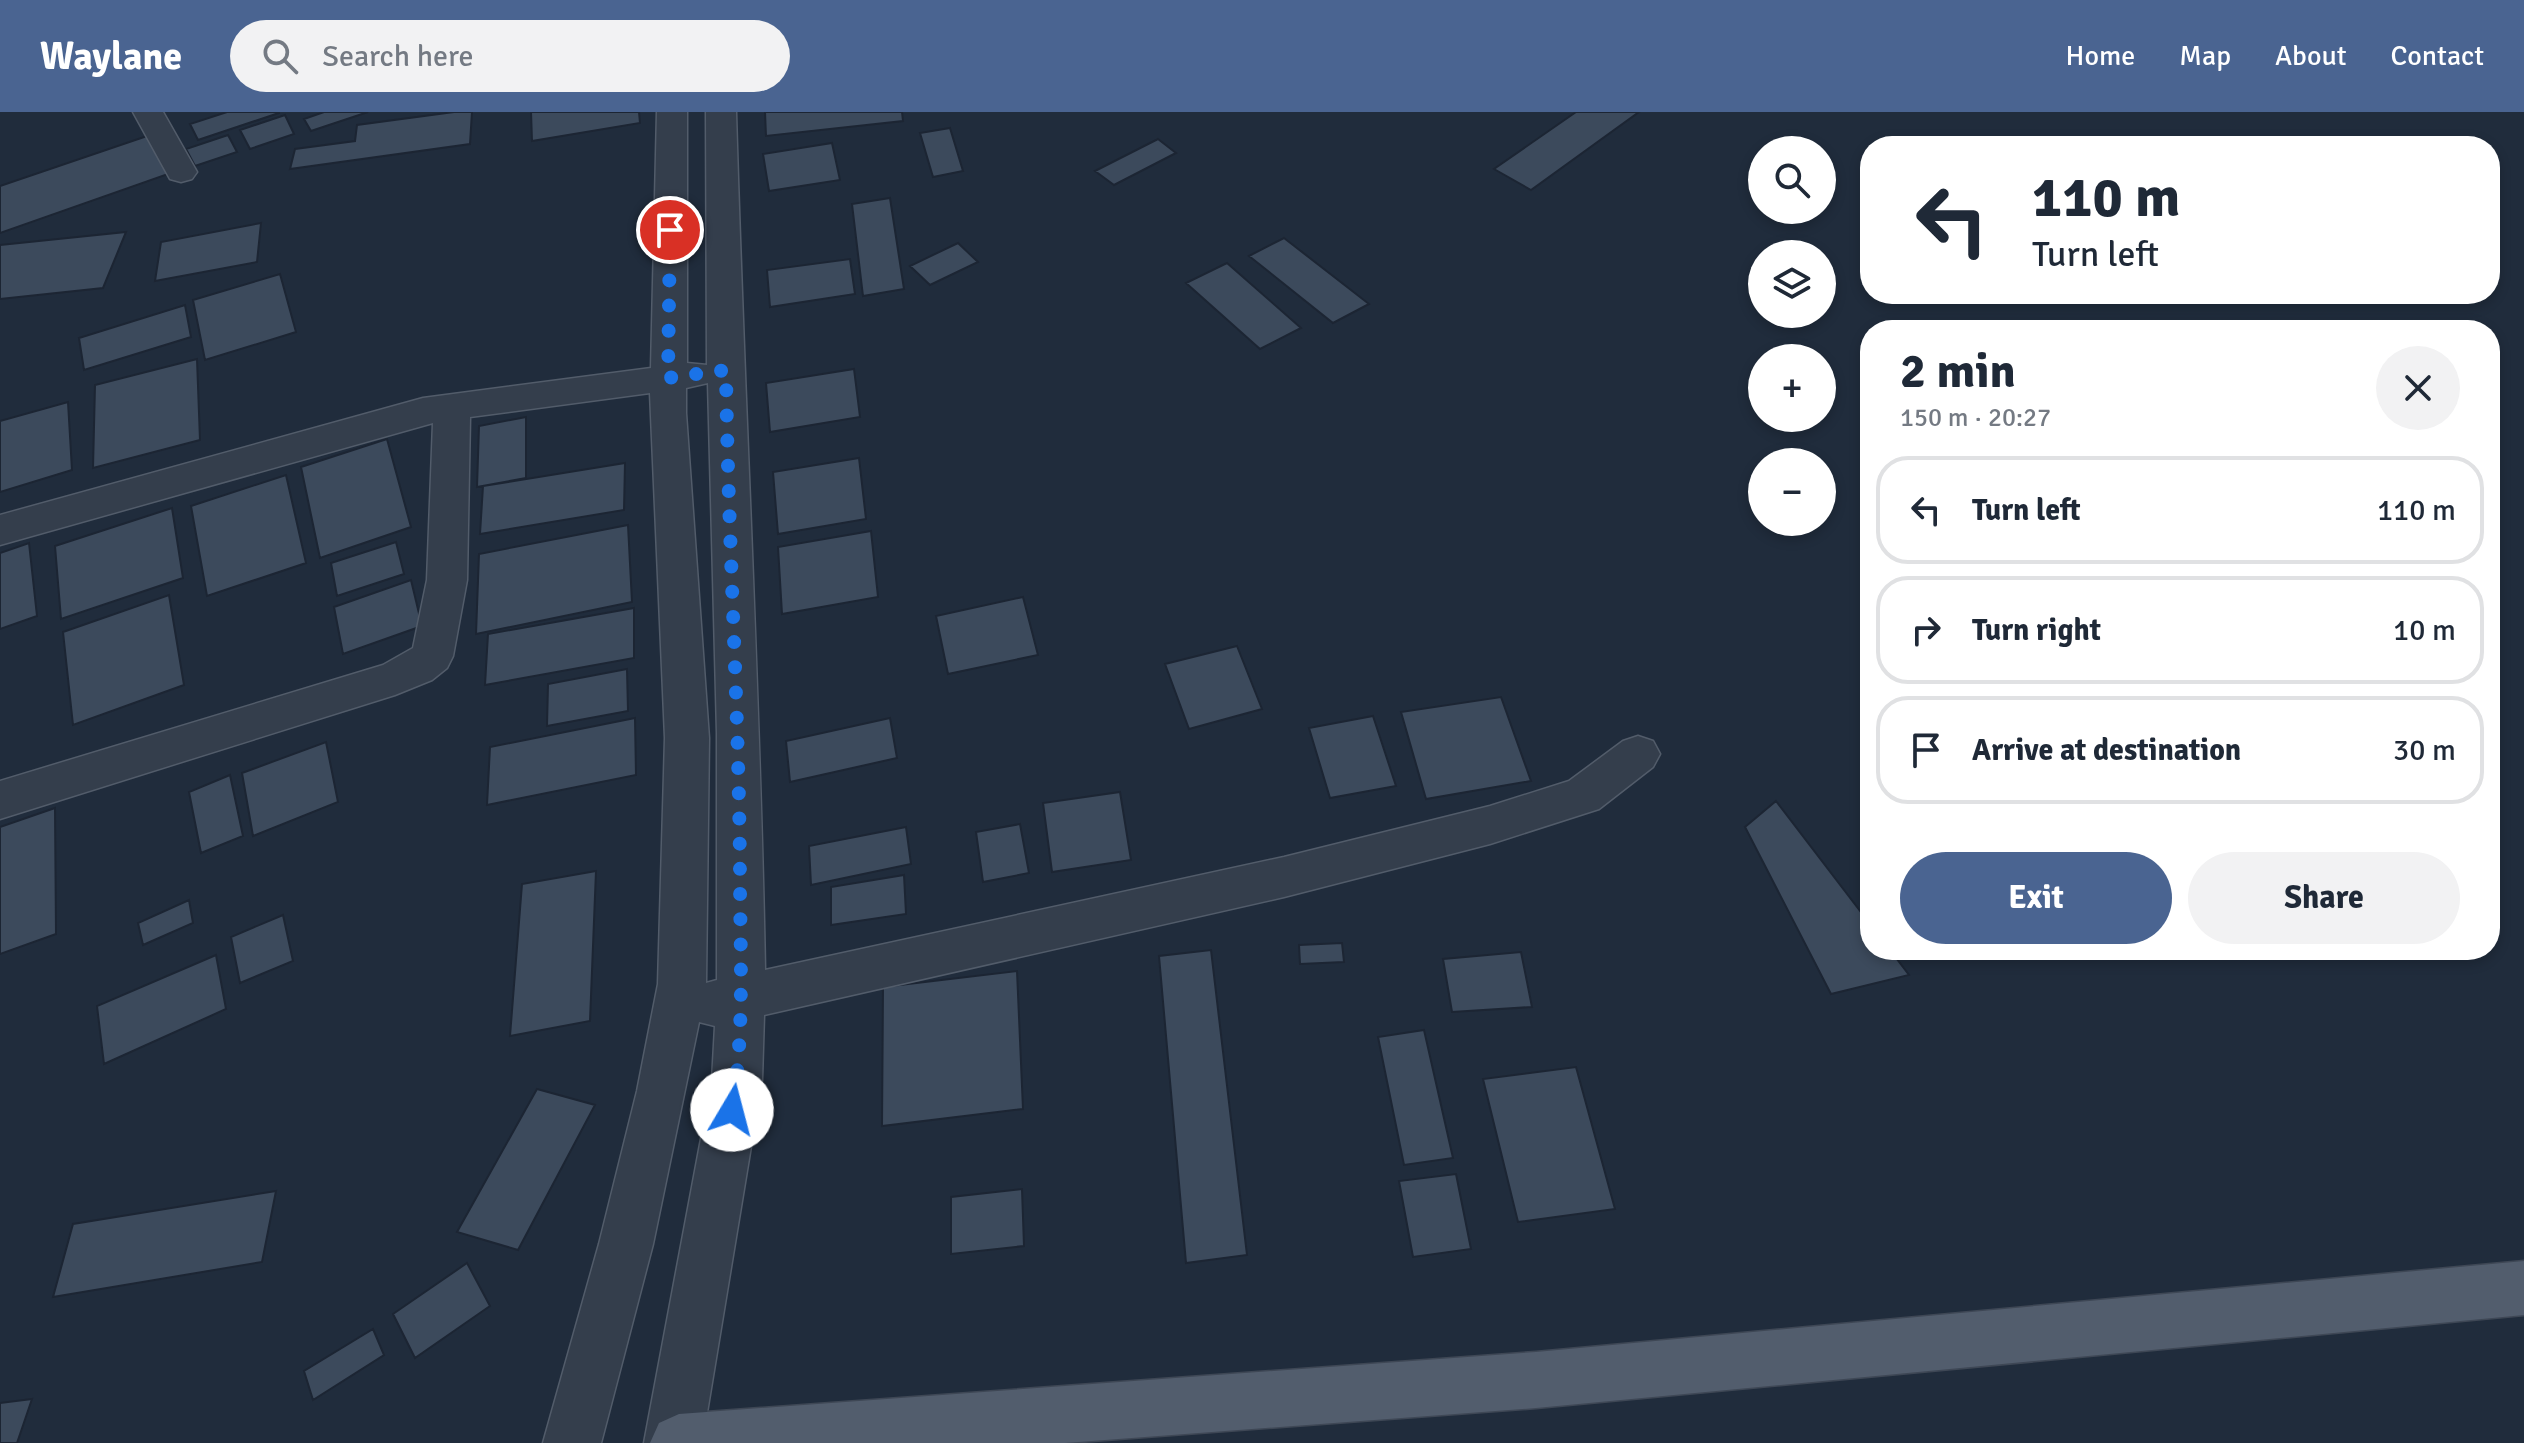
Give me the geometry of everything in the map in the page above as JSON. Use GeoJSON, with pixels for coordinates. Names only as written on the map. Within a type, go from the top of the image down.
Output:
{"type":"FeatureCollection","features":[{"type":"Feature","properties":{"kind":"main road"},"geometry":{"type":"LineString","coordinates":[[676,1443],[1536,1380],[2524,1288]]}},
{"type":"Feature","properties":{"kind":"street"},"geometry":{"type":"LineString","coordinates":[[148,112],[181,172]]}},
{"type":"Feature","properties":{"kind":"street"},"geometry":{"type":"LineString","coordinates":[[572,1443],[626,1244],[682,984],[686,907],[687,738],[668,413],[672,112]]}},
{"type":"Feature","properties":{"kind":"street"},"geometry":{"type":"LineString","coordinates":[[676,1443],[737,1080],[740,998],[739,733],[726,370],[721,112]]}},
{"type":"Feature","properties":{"kind":"street"},"geometry":{"type":"LineString","coordinates":[[0,530],[423,411],[726,370]]}},
{"type":"Feature","properties":{"kind":"street"},"geometry":{"type":"LineString","coordinates":[[0,800],[395,678],[417,668],[432,656],[447,580],[452,407]]}},
{"type":"Feature","properties":{"kind":"street"},"geometry":{"type":"LineString","coordinates":[[677,1011],[1284,877],[1490,825],[1583,796],[1638,754]]}},
{"type":"Feature","properties":{"kind":"building"},"geometry":{"type":"Polygon","coordinates":[[[227,112],[279,113],[198,140],[190,124],[227,112]]]}},
{"type":"Feature","properties":{"kind":"building"},"geometry":{"type":"Polygon","coordinates":[[[324,112],[368,112],[311,131],[304,119],[324,112]]]}},
{"type":"Feature","properties":{"kind":"building"},"geometry":{"type":"Polygon","coordinates":[[[472,112],[470,144],[290,169],[295,149],[355,141],[357,125],[472,112]]]}},
{"type":"Feature","properties":{"kind":"building"},"geometry":{"type":"Polygon","coordinates":[[[531,112],[639,112],[640,123],[532,141],[531,112]]]}},
{"type":"Feature","properties":{"kind":"building"},"geometry":{"type":"Polygon","coordinates":[[[765,112],[902,112],[903,121],[766,136],[765,112]]]}},
{"type":"Feature","properties":{"kind":"building"},"geometry":{"type":"Polygon","coordinates":[[[1576,112],[1639,112],[1531,190],[1494,169],[1576,112]]]}},
{"type":"Feature","properties":{"kind":"building"},"geometry":{"type":"Polygon","coordinates":[[[285,115],[294,134],[250,149],[240,130],[285,115]]]}},
{"type":"Feature","properties":{"kind":"building"},"geometry":{"type":"Polygon","coordinates":[[[950,128],[963,171],[933,177],[920,133],[950,128]]]}},
{"type":"Feature","properties":{"kind":"building"},"geometry":{"type":"Polygon","coordinates":[[[150,135],[171,173],[0,233],[0,186],[150,135]]]}},
{"type":"Feature","properties":{"kind":"building"},"geometry":{"type":"Polygon","coordinates":[[[228,135],[237,152],[195,166],[186,149],[228,135]]]}},
{"type":"Feature","properties":{"kind":"building"},"geometry":{"type":"Polygon","coordinates":[[[1158,139],[1176,153],[1114,185],[1095,171],[1158,139]]]}},
{"type":"Feature","properties":{"kind":"building"},"geometry":{"type":"Polygon","coordinates":[[[832,143],[840,180],[769,191],[763,154],[832,143]]]}},
{"type":"Feature","properties":{"kind":"building"},"geometry":{"type":"Polygon","coordinates":[[[890,198],[904,289],[863,296],[852,204],[890,198]]]}},
{"type":"Feature","properties":{"kind":"building"},"geometry":{"type":"Polygon","coordinates":[[[261,223],[257,262],[155,281],[161,242],[261,223]]]}},
{"type":"Feature","properties":{"kind":"building"},"geometry":{"type":"Polygon","coordinates":[[[126,232],[103,288],[0,299],[0,245],[126,232]]]}},
{"type":"Feature","properties":{"kind":"building"},"geometry":{"type":"Polygon","coordinates":[[[1284,238],[1369,304],[1333,323],[1249,256],[1284,238]]]}},
{"type":"Feature","properties":{"kind":"building"},"geometry":{"type":"Polygon","coordinates":[[[958,243],[978,262],[930,285],[910,266],[958,243]]]}},
{"type":"Feature","properties":{"kind":"building"},"geometry":{"type":"Polygon","coordinates":[[[850,259],[855,294],[770,307],[767,270],[850,259]]]}},
{"type":"Feature","properties":{"kind":"building"},"geometry":{"type":"Polygon","coordinates":[[[1227,263],[1301,328],[1260,349],[1186,283],[1227,263]]]}},
{"type":"Feature","properties":{"kind":"building"},"geometry":{"type":"Polygon","coordinates":[[[280,274],[296,332],[205,360],[193,300],[280,274]]]}},
{"type":"Feature","properties":{"kind":"building"},"geometry":{"type":"Polygon","coordinates":[[[185,305],[191,337],[84,370],[79,338],[185,305]]]}},
{"type":"Feature","properties":{"kind":"building"},"geometry":{"type":"Polygon","coordinates":[[[197,359],[200,440],[93,468],[95,385],[197,359]]]}},
{"type":"Feature","properties":{"kind":"building"},"geometry":{"type":"Polygon","coordinates":[[[854,369],[860,417],[770,432],[766,383],[854,369]]]}},
{"type":"Feature","properties":{"kind":"building"},"geometry":{"type":"Polygon","coordinates":[[[68,402],[72,470],[0,492],[0,421],[68,402]]]}},
{"type":"Feature","properties":{"kind":"building"},"geometry":{"type":"Polygon","coordinates":[[[526,417],[526,478],[477,487],[479,426],[526,417]]]}},
{"type":"Feature","properties":{"kind":"building"},"geometry":{"type":"Polygon","coordinates":[[[387,439],[411,527],[320,558],[301,467],[387,439]]]}},
{"type":"Feature","properties":{"kind":"building"},"geometry":{"type":"Polygon","coordinates":[[[859,458],[866,519],[778,534],[773,472],[859,458]]]}},
{"type":"Feature","properties":{"kind":"building"},"geometry":{"type":"Polygon","coordinates":[[[625,463],[624,510],[480,534],[483,486],[625,463]]]}},
{"type":"Feature","properties":{"kind":"building"},"geometry":{"type":"Polygon","coordinates":[[[286,475],[306,563],[207,596],[191,506],[286,475]]]}},
{"type":"Feature","properties":{"kind":"building"},"geometry":{"type":"Polygon","coordinates":[[[172,508],[183,578],[61,619],[55,546],[172,508]]]}},
{"type":"Feature","properties":{"kind":"building"},"geometry":{"type":"Polygon","coordinates":[[[628,525],[632,602],[476,634],[479,554],[628,525]]]}},
{"type":"Feature","properties":{"kind":"building"},"geometry":{"type":"Polygon","coordinates":[[[871,531],[878,597],[782,614],[778,547],[871,531]]]}},
{"type":"Feature","properties":{"kind":"building"},"geometry":{"type":"Polygon","coordinates":[[[396,542],[404,574],[337,596],[331,563],[396,542]]]}},
{"type":"Feature","properties":{"kind":"building"},"geometry":{"type":"Polygon","coordinates":[[[29,543],[37,616],[0,629],[0,553],[29,543]]]}},
{"type":"Feature","properties":{"kind":"building"},"geometry":{"type":"Polygon","coordinates":[[[411,580],[422,626],[343,654],[334,607],[411,580]]]}},
{"type":"Feature","properties":{"kind":"building"},"geometry":{"type":"Polygon","coordinates":[[[169,595],[184,685],[73,725],[63,632],[169,595]]]}},
{"type":"Feature","properties":{"kind":"building"},"geometry":{"type":"Polygon","coordinates":[[[1023,597],[1038,655],[948,674],[936,616],[1023,597]]]}},
{"type":"Feature","properties":{"kind":"building"},"geometry":{"type":"Polygon","coordinates":[[[634,608],[634,658],[485,685],[488,634],[634,608]]]}},
{"type":"Feature","properties":{"kind":"building"},"geometry":{"type":"Polygon","coordinates":[[[1237,646],[1262,709],[1189,729],[1165,664],[1237,646]]]}},
{"type":"Feature","properties":{"kind":"building"},"geometry":{"type":"Polygon","coordinates":[[[627,669],[628,711],[547,726],[548,684],[627,669]]]}},
{"type":"Feature","properties":{"kind":"building"},"geometry":{"type":"Polygon","coordinates":[[[1501,697],[1531,781],[1426,799],[1401,712],[1501,697]]]}},
{"type":"Feature","properties":{"kind":"building"},"geometry":{"type":"Polygon","coordinates":[[[1373,716],[1396,786],[1330,798],[1309,728],[1373,716]]]}},
{"type":"Feature","properties":{"kind":"building"},"geometry":{"type":"Polygon","coordinates":[[[635,718],[636,775],[487,805],[490,747],[635,718]]]}},
{"type":"Feature","properties":{"kind":"building"},"geometry":{"type":"Polygon","coordinates":[[[890,718],[897,758],[790,782],[786,741],[890,718]]]}},
{"type":"Feature","properties":{"kind":"building"},"geometry":{"type":"Polygon","coordinates":[[[326,742],[338,802],[253,836],[242,773],[326,742]]]}},
{"type":"Feature","properties":{"kind":"building"},"geometry":{"type":"Polygon","coordinates":[[[230,775],[243,836],[201,853],[189,792],[230,775]]]}},
{"type":"Feature","properties":{"kind":"building"},"geometry":{"type":"Polygon","coordinates":[[[1120,792],[1131,860],[1052,872],[1043,803],[1120,792]]]}},
{"type":"Feature","properties":{"kind":"building"},"geometry":{"type":"Polygon","coordinates":[[[1776,801],[1860,911],[1860,960],[1898,960],[1909,975],[1831,994],[1745,827],[1776,801]]]}},
{"type":"Feature","properties":{"kind":"building"},"geometry":{"type":"Polygon","coordinates":[[[55,808],[56,934],[0,954],[0,827],[55,808]]]}},
{"type":"Feature","properties":{"kind":"building"},"geometry":{"type":"Polygon","coordinates":[[[1020,824],[1029,873],[983,882],[976,832],[1020,824]]]}},
{"type":"Feature","properties":{"kind":"building"},"geometry":{"type":"Polygon","coordinates":[[[906,827],[911,864],[811,885],[809,846],[906,827]]]}},
{"type":"Feature","properties":{"kind":"building"},"geometry":{"type":"Polygon","coordinates":[[[596,871],[590,1021],[510,1036],[522,884],[596,871]]]}},
{"type":"Feature","properties":{"kind":"building"},"geometry":{"type":"Polygon","coordinates":[[[904,875],[906,914],[831,925],[831,887],[904,875]]]}},
{"type":"Feature","properties":{"kind":"building"},"geometry":{"type":"Polygon","coordinates":[[[189,900],[193,923],[143,945],[138,923],[189,900]]]}},
{"type":"Feature","properties":{"kind":"building"},"geometry":{"type":"Polygon","coordinates":[[[283,915],[293,961],[240,983],[231,937],[283,915]]]}},
{"type":"Feature","properties":{"kind":"building"},"geometry":{"type":"Polygon","coordinates":[[[1342,943],[1344,962],[1300,964],[1299,945],[1342,943]]]}},
{"type":"Feature","properties":{"kind":"building"},"geometry":{"type":"Polygon","coordinates":[[[1211,950],[1247,1255],[1186,1263],[1159,956],[1211,950]]]}},
{"type":"Feature","properties":{"kind":"building"},"geometry":{"type":"Polygon","coordinates":[[[1521,952],[1532,1007],[1452,1012],[1443,959],[1521,952]]]}},
{"type":"Feature","properties":{"kind":"building"},"geometry":{"type":"Polygon","coordinates":[[[216,955],[226,1009],[104,1064],[97,1006],[216,955]]]}},
{"type":"Feature","properties":{"kind":"building"},"geometry":{"type":"Polygon","coordinates":[[[1017,971],[1023,1109],[882,1126],[883,987],[1017,971]]]}},
{"type":"Feature","properties":{"kind":"building"},"geometry":{"type":"Polygon","coordinates":[[[1424,1030],[1453,1158],[1404,1165],[1378,1037],[1424,1030]]]}},
{"type":"Feature","properties":{"kind":"building"},"geometry":{"type":"Polygon","coordinates":[[[1576,1067],[1615,1209],[1518,1222],[1483,1079],[1576,1067]]]}},
{"type":"Feature","properties":{"kind":"building"},"geometry":{"type":"Polygon","coordinates":[[[537,1089],[595,1105],[518,1250],[457,1232],[537,1089]]]}},
{"type":"Feature","properties":{"kind":"building"},"geometry":{"type":"Polygon","coordinates":[[[1456,1174],[1471,1249],[1413,1257],[1399,1181],[1456,1174]]]}},
{"type":"Feature","properties":{"kind":"building"},"geometry":{"type":"Polygon","coordinates":[[[1022,1189],[1024,1246],[951,1254],[951,1197],[1022,1189]]]}},
{"type":"Feature","properties":{"kind":"building"},"geometry":{"type":"Polygon","coordinates":[[[276,1191],[262,1262],[53,1297],[73,1224],[276,1191]]]}},
{"type":"Feature","properties":{"kind":"building"},"geometry":{"type":"Polygon","coordinates":[[[467,1263],[490,1306],[415,1358],[393,1314],[467,1263]]]}},
{"type":"Feature","properties":{"kind":"building"},"geometry":{"type":"Polygon","coordinates":[[[373,1329],[384,1355],[313,1400],[304,1371],[373,1329]]]}},
{"type":"Feature","properties":{"kind":"building"},"geometry":{"type":"Polygon","coordinates":[[[32,1399],[17,1443],[0,1443],[0,1403],[32,1399]]]}},
{"type":"Feature","properties":{"kind":"route"},"geometry":{"type":"LineString","coordinates":[[670,230],[668,378],[726,370],[739,733],[741,976],[737,1080],[732,1110]]}}]}
